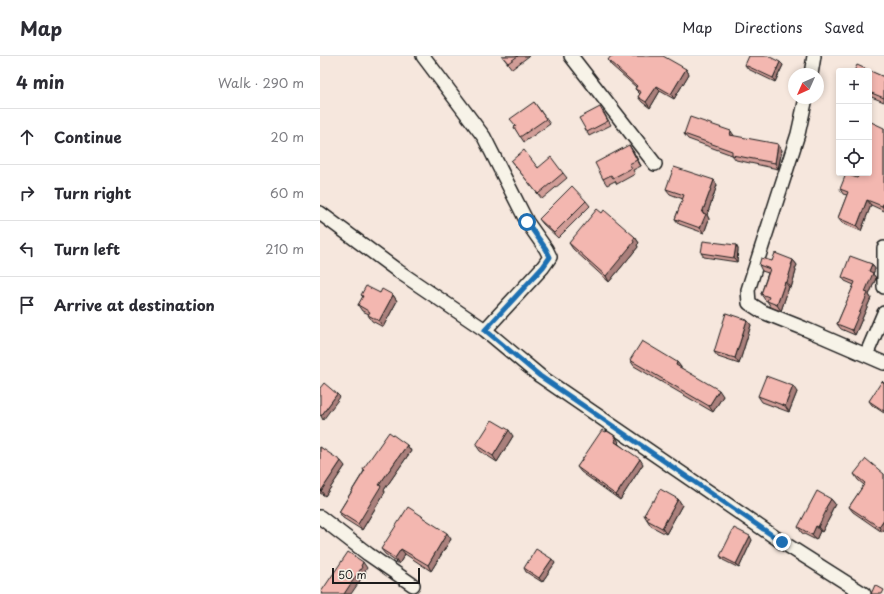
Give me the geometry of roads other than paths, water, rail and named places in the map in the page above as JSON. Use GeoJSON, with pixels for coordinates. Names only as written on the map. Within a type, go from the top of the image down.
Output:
{"type":"FeatureCollection","features":[{"type":"Feature","properties":{"kind":"street"},"geometry":{"type":"LineString","coordinates":[[423,56],[484,137],[527,222],[550,257],[543,267],[485,330]]}},
{"type":"Feature","properties":{"kind":"street"},"geometry":{"type":"LineString","coordinates":[[572,56],[655,164]]}},
{"type":"Feature","properties":{"kind":"street"},"geometry":{"type":"LineString","coordinates":[[812,68],[814,56]]}},
{"type":"Feature","properties":{"kind":"street"},"geometry":{"type":"LineString","coordinates":[[805,104],[798,134],[748,290],[749,303],[763,312],[884,363]]}},
{"type":"Feature","properties":{"kind":"street"},"geometry":{"type":"LineString","coordinates":[[320,213],[398,271],[485,330],[540,376],[782,542],[864,594]]}},
{"type":"Feature","properties":{"kind":"street"},"geometry":{"type":"LineString","coordinates":[[884,248],[884,287]]}},
{"type":"Feature","properties":{"kind":"street"},"geometry":{"type":"LineString","coordinates":[[866,355],[884,313]]}},
{"type":"Feature","properties":{"kind":"street"},"geometry":{"type":"LineString","coordinates":[[320,517],[368,554],[413,585]]}}]}
